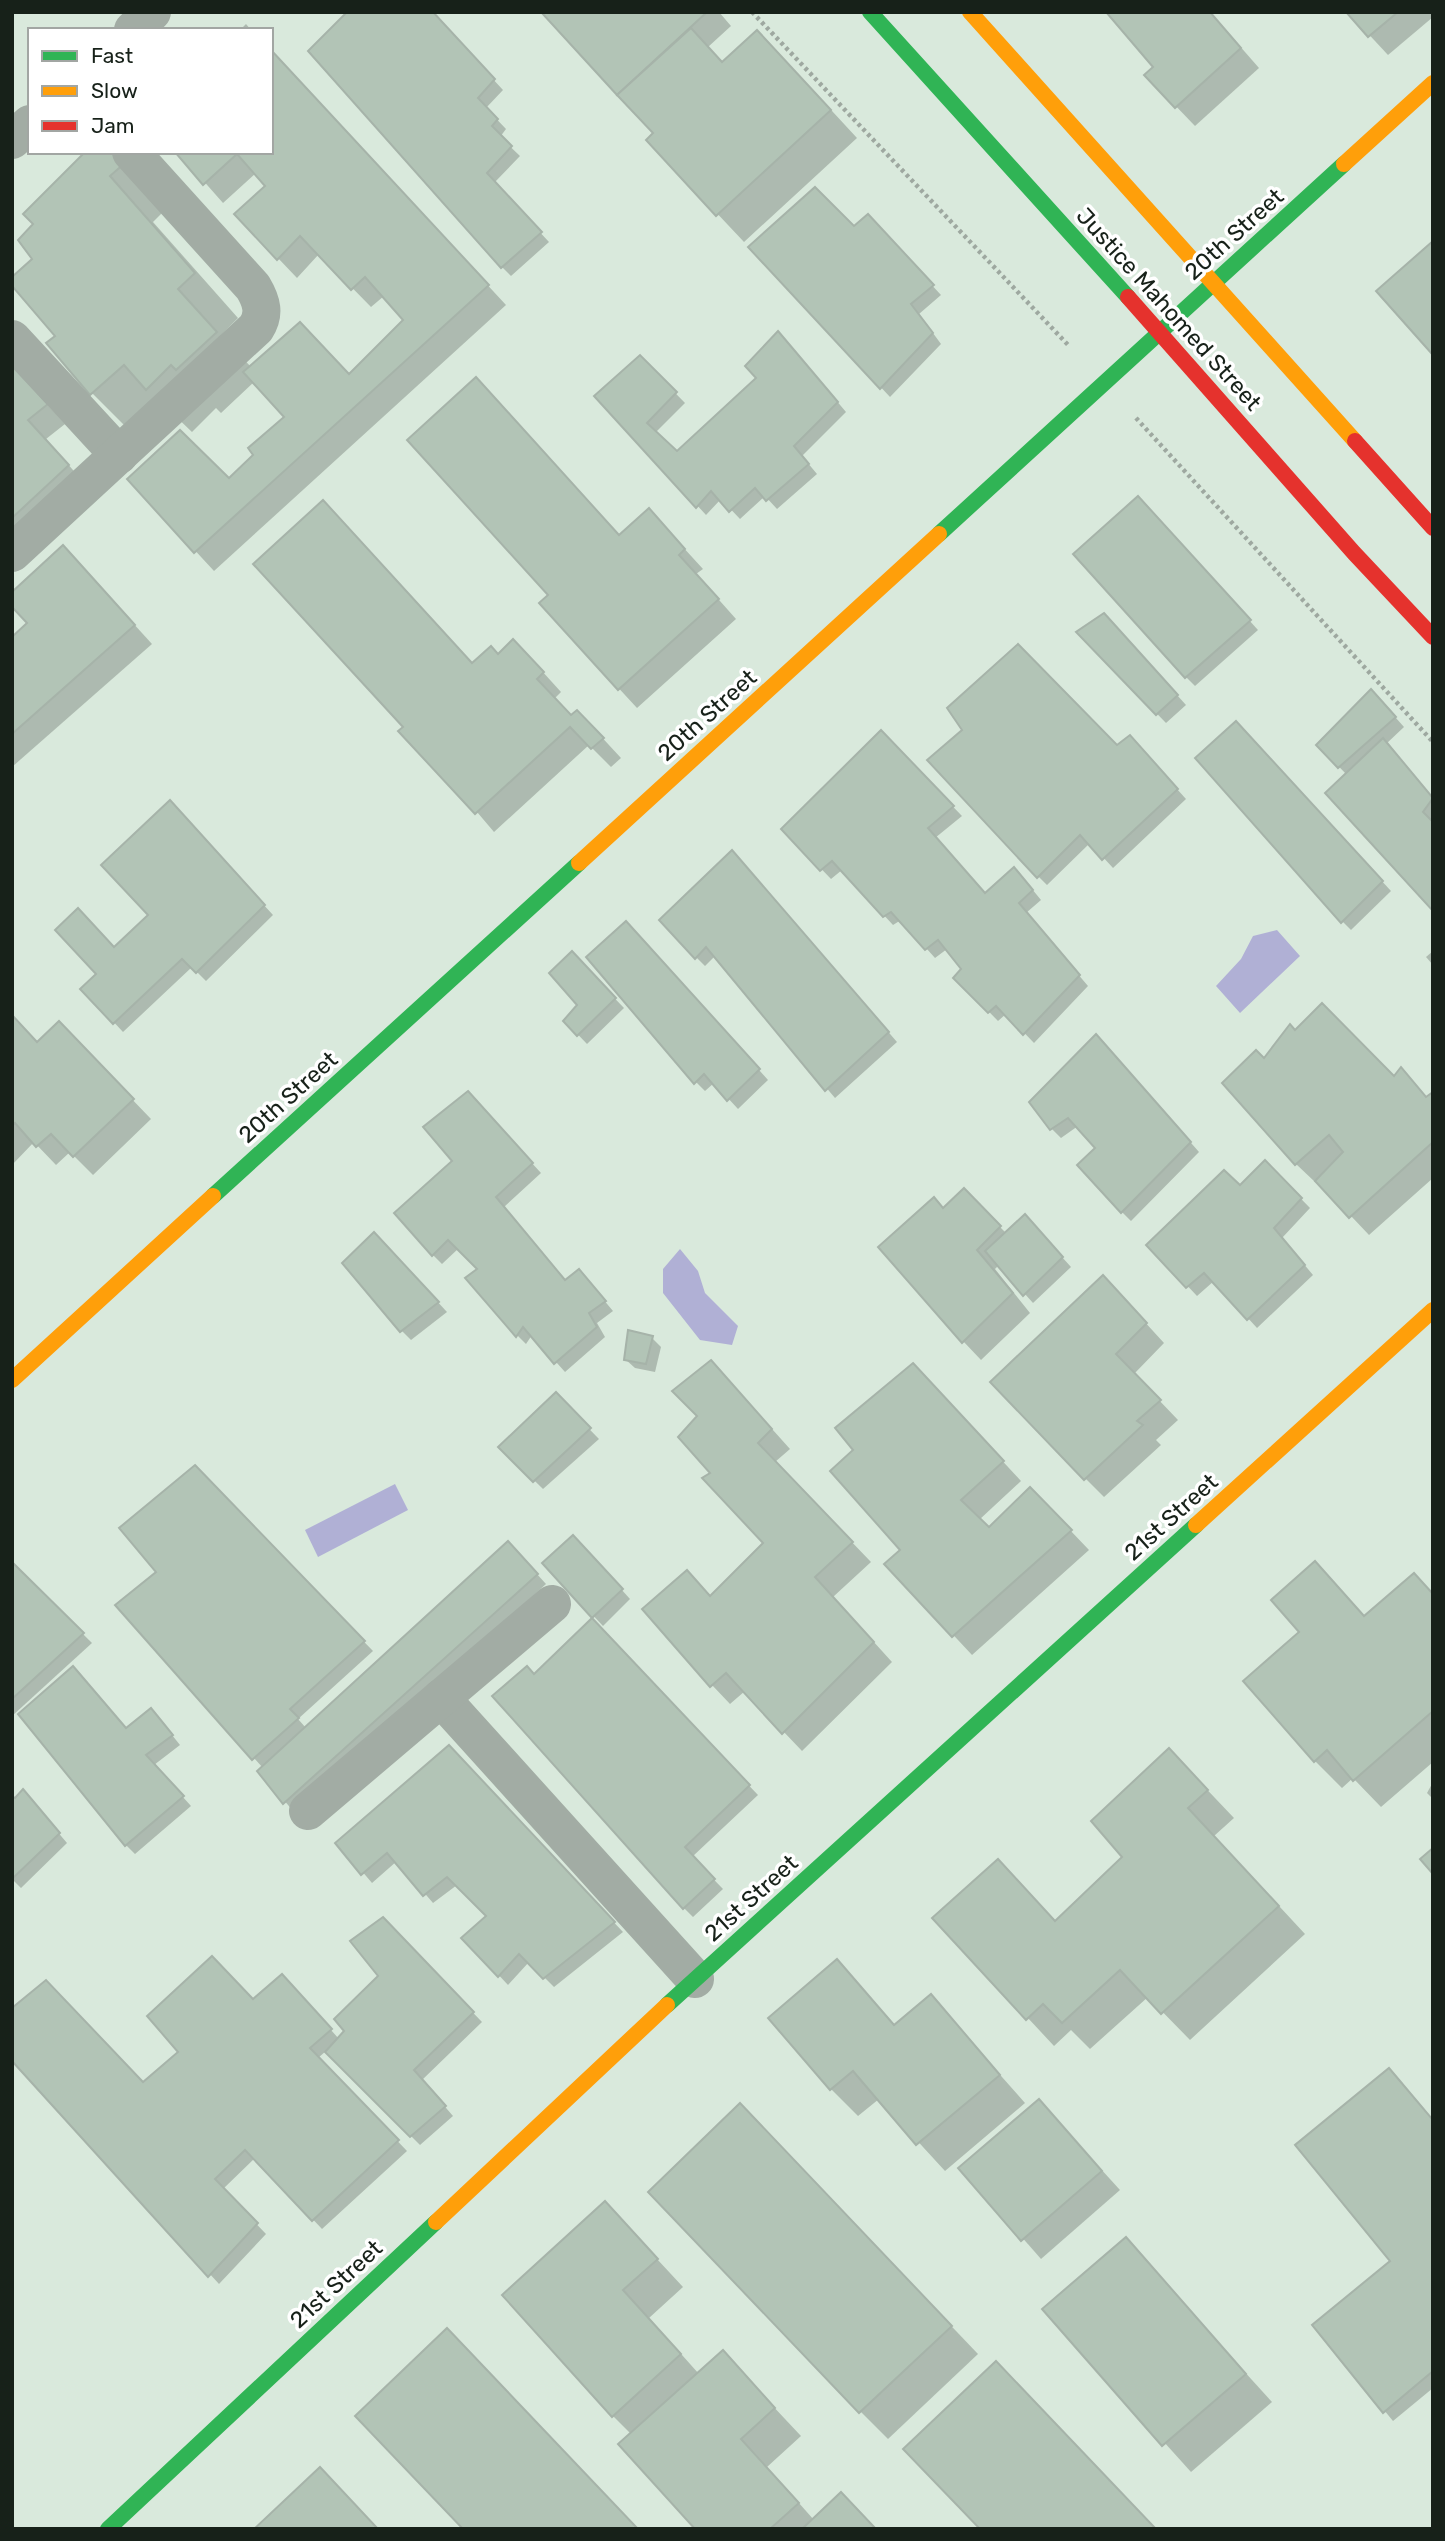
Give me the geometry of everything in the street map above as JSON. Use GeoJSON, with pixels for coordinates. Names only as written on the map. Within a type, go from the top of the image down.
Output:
{"type":"FeatureCollection","features":[{"type":"Feature","properties":{"kind":"street"},"geometry":{"type":"LineString","coordinates":[[135,28],[152,12]]}},
{"type":"Feature","properties":{"kind":"street","name":"Justice Mahomed Street"},"geometry":{"type":"LineString","coordinates":[[870,12],[1160,332],[1354,553],[1433,637]]}},
{"type":"Feature","properties":{"kind":"street"},"geometry":{"type":"LineString","coordinates":[[970,12],[1433,528]]}},
{"type":"Feature","properties":{"kind":"street","name":"20th Street"},"geometry":{"type":"LineString","coordinates":[[12,1380],[1433,83]]}},
{"type":"Feature","properties":{"kind":"street"},"geometry":{"type":"LineString","coordinates":[[12,140],[28,126]]}},
{"type":"Feature","properties":{"kind":"street"},"geometry":{"type":"LineString","coordinates":[[12,553],[256,328],[262,319],[259,298],[249,282],[133,154]]}},
{"type":"Feature","properties":{"kind":"street"},"geometry":{"type":"LineString","coordinates":[[12,340],[119,455]]}},
{"type":"Feature","properties":{"kind":"street","name":"21st Street"},"geometry":{"type":"LineString","coordinates":[[108,2529],[695,1979],[1433,1310]]}},
{"type":"Feature","properties":{"kind":"street"},"geometry":{"type":"LineString","coordinates":[[308,1811],[552,1604]]}},
{"type":"Feature","properties":{"kind":"street"},"geometry":{"type":"LineString","coordinates":[[441,1698],[695,1979]]}},
{"type":"Feature","properties":{"kind":"water"},"geometry":{"type":"Polygon","coordinates":[[[1277,930],[1300,956],[1240,1013],[1216,986],[1241,959],[1253,936],[1277,930]]]}},
{"type":"Feature","properties":{"kind":"water"},"geometry":{"type":"Polygon","coordinates":[[[680,1249],[698,1271],[705,1293],[738,1326],[732,1345],[700,1340],[663,1293],[663,1269],[680,1249]]]}},
{"type":"Feature","properties":{"kind":"water"},"geometry":{"type":"Polygon","coordinates":[[[395,1484],[408,1510],[318,1557],[305,1530],[395,1484]]]}},
{"type":"Feature","properties":{"kind":"building"},"geometry":{"type":"Polygon","coordinates":[[[347,12],[433,12],[495,79],[478,98],[498,119],[492,126],[512,146],[487,173],[542,232],[501,268],[308,51],[347,12]]]}},
{"type":"Feature","properties":{"kind":"building"},"geometry":{"type":"Polygon","coordinates":[[[541,12],[707,12],[617,95],[541,12]]]}},
{"type":"Feature","properties":{"kind":"building"},"geometry":{"type":"Polygon","coordinates":[[[1106,12],[1210,12],[1241,48],[1175,108],[1144,75],[1153,67],[1106,12]]]}},
{"type":"Feature","properties":{"kind":"building"},"geometry":{"type":"Polygon","coordinates":[[[1346,12],[1398,12],[1368,37],[1346,12]]]}},
{"type":"Feature","properties":{"kind":"building"},"geometry":{"type":"Polygon","coordinates":[[[691,28],[722,62],[757,30],[831,110],[716,216],[646,140],[653,133],[617,95],[691,28]]]}},
{"type":"Feature","properties":{"kind":"building"},"geometry":{"type":"Polygon","coordinates":[[[273,52],[489,285],[194,553],[127,479],[180,430],[229,478],[253,455],[248,448],[284,417],[243,372],[300,322],[349,374],[403,320],[365,277],[351,290],[300,236],[277,260],[234,214],[265,186],[237,154],[273,154],[273,52]]]}},
{"type":"Feature","properties":{"kind":"building"},"geometry":{"type":"Polygon","coordinates":[[[83,154],[120,154],[127,161],[110,176],[195,273],[178,289],[217,332],[176,370],[171,365],[146,390],[124,365],[90,395],[46,343],[55,336],[12,286],[12,277],[32,259],[18,240],[33,224],[23,214],[83,154]]]}},
{"type":"Feature","properties":{"kind":"building"},"geometry":{"type":"Polygon","coordinates":[[[177,154],[237,154],[203,185],[177,154]]]}},
{"type":"Feature","properties":{"kind":"building"},"geometry":{"type":"Polygon","coordinates":[[[815,187],[854,226],[868,214],[934,285],[911,304],[933,333],[880,389],[748,247],[815,187]]]}},
{"type":"Feature","properties":{"kind":"building"},"geometry":{"type":"Polygon","coordinates":[[[1433,241],[1433,355],[1376,291],[1433,241]]]}},
{"type":"Feature","properties":{"kind":"building"},"geometry":{"type":"Polygon","coordinates":[[[778,331],[838,402],[794,446],[809,464],[766,501],[755,488],[729,512],[711,491],[696,508],[594,396],[640,355],[677,392],[647,423],[677,451],[756,378],[745,366],[778,331]]]}},
{"type":"Feature","properties":{"kind":"building"},"geometry":{"type":"Polygon","coordinates":[[[12,366],[48,404],[28,420],[69,465],[12,518],[12,366]]]}},
{"type":"Feature","properties":{"kind":"building"},"geometry":{"type":"Polygon","coordinates":[[[476,377],[619,535],[649,508],[685,549],[679,555],[719,599],[618,690],[539,603],[548,595],[407,440],[476,377]]]}},
{"type":"Feature","properties":{"kind":"building"},"geometry":{"type":"Polygon","coordinates":[[[1138,496],[1251,620],[1185,678],[1073,554],[1138,496]]]}},
{"type":"Feature","properties":{"kind":"building"},"geometry":{"type":"Polygon","coordinates":[[[323,500],[472,663],[491,646],[498,654],[513,639],[544,672],[537,679],[571,715],[577,710],[604,738],[591,749],[570,727],[475,814],[398,731],[403,727],[253,564],[323,500]]]}},
{"type":"Feature","properties":{"kind":"building"},"geometry":{"type":"Polygon","coordinates":[[[63,545],[135,625],[12,734],[12,637],[27,623],[12,607],[12,592],[63,545]]]}},
{"type":"Feature","properties":{"kind":"building"},"geometry":{"type":"Polygon","coordinates":[[[1104,613],[1178,695],[1156,715],[1076,632],[1104,613]]]}},
{"type":"Feature","properties":{"kind":"building"},"geometry":{"type":"Polygon","coordinates":[[[1018,644],[1117,745],[1130,735],[1178,789],[1102,860],[1080,835],[1037,878],[927,760],[962,730],[947,708],[1018,644]]]}},
{"type":"Feature","properties":{"kind":"building"},"geometry":{"type":"Polygon","coordinates":[[[1371,689],[1396,717],[1338,768],[1316,745],[1371,689]]]}},
{"type":"Feature","properties":{"kind":"building"},"geometry":{"type":"Polygon","coordinates":[[[1236,721],[1383,881],[1341,923],[1195,758],[1236,721]]]}},
{"type":"Feature","properties":{"kind":"building"},"geometry":{"type":"Polygon","coordinates":[[[881,730],[954,806],[928,828],[985,893],[1014,867],[1033,890],[1019,903],[1080,975],[1023,1035],[996,1006],[988,1013],[953,978],[961,969],[938,940],[925,950],[891,912],[883,917],[832,861],[820,871],[781,829],[881,730]]]}},
{"type":"Feature","properties":{"kind":"building"},"geometry":{"type":"Polygon","coordinates":[[[1383,738],[1433,798],[1423,812],[1433,822],[1433,911],[1325,793],[1383,738]]]}},
{"type":"Feature","properties":{"kind":"building"},"geometry":{"type":"Polygon","coordinates":[[[170,800],[265,905],[196,973],[182,959],[113,1024],[80,989],[96,974],[55,930],[78,908],[114,947],[148,915],[101,865],[170,800]]]}},
{"type":"Feature","properties":{"kind":"building"},"geometry":{"type":"Polygon","coordinates":[[[732,850],[889,1032],[825,1091],[706,947],[695,959],[659,920],[732,850]]]}},
{"type":"Feature","properties":{"kind":"building"},"geometry":{"type":"Polygon","coordinates":[[[626,921],[760,1069],[727,1101],[704,1074],[694,1084],[586,957],[626,921]]]}},
{"type":"Feature","properties":{"kind":"building"},"geometry":{"type":"Polygon","coordinates":[[[572,951],[616,998],[577,1036],[563,1021],[577,1005],[549,973],[572,951]]]}},
{"type":"Feature","properties":{"kind":"building"},"geometry":{"type":"Polygon","coordinates":[[[1322,1003],[1394,1076],[1401,1067],[1426,1097],[1433,1092],[1433,1142],[1349,1218],[1315,1181],[1343,1152],[1329,1135],[1295,1165],[1222,1083],[1256,1050],[1264,1058],[1290,1024],[1295,1030],[1322,1003]]]}},
{"type":"Feature","properties":{"kind":"building"},"geometry":{"type":"Polygon","coordinates":[[[12,1015],[37,1042],[59,1021],[134,1099],[73,1157],[51,1134],[36,1147],[15,1123],[12,1126],[12,1015]]]}},
{"type":"Feature","properties":{"kind":"building"},"geometry":{"type":"Polygon","coordinates":[[[1096,1034],[1191,1142],[1121,1213],[1077,1165],[1095,1148],[1068,1118],[1050,1130],[1029,1102],[1096,1034]]]}},
{"type":"Feature","properties":{"kind":"building"},"geometry":{"type":"Polygon","coordinates":[[[468,1091],[533,1163],[496,1197],[565,1280],[579,1269],[606,1301],[589,1313],[597,1327],[554,1364],[523,1327],[516,1337],[465,1278],[477,1269],[448,1240],[432,1256],[394,1213],[452,1161],[423,1127],[468,1091]]]}},
{"type":"Feature","properties":{"kind":"building"},"geometry":{"type":"Polygon","coordinates":[[[1265,1160],[1302,1198],[1274,1228],[1305,1265],[1247,1320],[1204,1273],[1186,1288],[1146,1245],[1224,1170],[1240,1185],[1265,1160]]]}},
{"type":"Feature","properties":{"kind":"building"},"geometry":{"type":"Polygon","coordinates":[[[964,1188],[1001,1226],[977,1250],[1013,1293],[962,1343],[878,1247],[934,1197],[943,1208],[964,1188]]]}},
{"type":"Feature","properties":{"kind":"building"},"geometry":{"type":"Polygon","coordinates":[[[1025,1214],[1063,1257],[1023,1296],[985,1251],[1025,1214]]]}},
{"type":"Feature","properties":{"kind":"building"},"geometry":{"type":"Polygon","coordinates":[[[374,1232],[439,1302],[400,1332],[342,1263],[374,1232]]]}},
{"type":"Feature","properties":{"kind":"building"},"geometry":{"type":"Polygon","coordinates":[[[1103,1275],[1147,1323],[1116,1354],[1161,1400],[1137,1421],[1143,1425],[1084,1480],[990,1382],[1103,1275]]]}},
{"type":"Feature","properties":{"kind":"building"},"geometry":{"type":"Polygon","coordinates":[[[628,1330],[653,1336],[646,1364],[624,1360],[628,1330]]]}},
{"type":"Feature","properties":{"kind":"building"},"geometry":{"type":"Polygon","coordinates":[[[711,1360],[772,1429],[758,1443],[853,1542],[815,1577],[874,1642],[782,1734],[726,1673],[710,1687],[642,1609],[687,1570],[710,1596],[763,1543],[702,1478],[710,1473],[678,1437],[697,1416],[672,1391],[711,1360]]]}},
{"type":"Feature","properties":{"kind":"building"},"geometry":{"type":"Polygon","coordinates":[[[913,1363],[1004,1461],[961,1500],[989,1527],[1030,1487],[1072,1530],[952,1637],[884,1564],[900,1550],[830,1471],[853,1450],[835,1428],[913,1363]]]}},
{"type":"Feature","properties":{"kind":"building"},"geometry":{"type":"Polygon","coordinates":[[[556,1392],[591,1428],[533,1482],[498,1447],[556,1392]]]}},
{"type":"Feature","properties":{"kind":"building"},"geometry":{"type":"Polygon","coordinates":[[[195,1465],[365,1641],[290,1709],[299,1718],[252,1760],[115,1605],[156,1572],[119,1528],[195,1465]]]}},
{"type":"Feature","properties":{"kind":"building"},"geometry":{"type":"Polygon","coordinates":[[[573,1535],[623,1589],[592,1618],[542,1563],[573,1535]]]}},
{"type":"Feature","properties":{"kind":"building"},"geometry":{"type":"Polygon","coordinates":[[[508,1541],[538,1574],[283,1804],[257,1771],[508,1541]]]}},
{"type":"Feature","properties":{"kind":"building"},"geometry":{"type":"Polygon","coordinates":[[[1315,1561],[1364,1616],[1414,1573],[1433,1594],[1433,1711],[1353,1781],[1327,1750],[1314,1762],[1243,1681],[1299,1632],[1271,1600],[1315,1561]]]}},
{"type":"Feature","properties":{"kind":"building"},"geometry":{"type":"Polygon","coordinates":[[[12,1562],[84,1633],[12,1699],[12,1562]]]}},
{"type":"Feature","properties":{"kind":"building"},"geometry":{"type":"Polygon","coordinates":[[[592,1618],[750,1785],[685,1847],[715,1879],[683,1909],[492,1696],[527,1666],[534,1674],[592,1618]]]}},
{"type":"Feature","properties":{"kind":"building"},"geometry":{"type":"Polygon","coordinates":[[[73,1666],[126,1728],[151,1708],[173,1735],[146,1755],[184,1796],[125,1846],[18,1714],[73,1666]]]}},
{"type":"Feature","properties":{"kind":"building"},"geometry":{"type":"Polygon","coordinates":[[[449,1745],[615,1922],[543,1979],[519,1954],[498,1977],[461,1938],[486,1916],[447,1877],[423,1896],[387,1853],[361,1875],[335,1843],[449,1745]]]}},
{"type":"Feature","properties":{"kind":"building"},"geometry":{"type":"Polygon","coordinates":[[[1169,1748],[1208,1790],[1188,1808],[1279,1906],[1161,2014],[1120,1970],[1062,2023],[1043,2004],[1026,2020],[932,1918],[998,1859],[1055,1921],[1122,1857],[1091,1821],[1169,1748]]]}},
{"type":"Feature","properties":{"kind":"building"},"geometry":{"type":"Polygon","coordinates":[[[23,1789],[60,1833],[12,1879],[12,1796],[15,1798],[23,1789]]]}},
{"type":"Feature","properties":{"kind":"building"},"geometry":{"type":"Polygon","coordinates":[[[1433,1848],[1433,1874],[1420,1859],[1433,1848]]]}},
{"type":"Feature","properties":{"kind":"building"},"geometry":{"type":"Polygon","coordinates":[[[383,1917],[474,2012],[414,2070],[446,2106],[410,2137],[325,2052],[344,2031],[334,2019],[378,1976],[350,1941],[383,1917]]]}},
{"type":"Feature","properties":{"kind":"building"},"geometry":{"type":"Polygon","coordinates":[[[212,1956],[253,1999],[282,1974],[332,2029],[310,2048],[399,2140],[312,2221],[245,2150],[215,2179],[258,2223],[208,2277],[12,2061],[12,2008],[46,1980],[143,2082],[178,2052],[147,2016],[212,1956]]]}},
{"type":"Feature","properties":{"kind":"building"},"geometry":{"type":"Polygon","coordinates":[[[837,1959],[894,2025],[931,1994],[1000,2075],[916,2145],[853,2071],[830,2090],[768,2018],[837,1959]]]}},
{"type":"Feature","properties":{"kind":"building"},"geometry":{"type":"Polygon","coordinates":[[[1389,2068],[1433,2120],[1433,2371],[1383,2413],[1312,2325],[1390,2261],[1295,2145],[1389,2068]]]}},
{"type":"Feature","properties":{"kind":"building"},"geometry":{"type":"Polygon","coordinates":[[[1039,2099],[1102,2171],[1021,2241],[958,2168],[1039,2099]]]}},
{"type":"Feature","properties":{"kind":"building"},"geometry":{"type":"Polygon","coordinates":[[[740,2103],[952,2326],[859,2413],[648,2192],[740,2103]]]}},
{"type":"Feature","properties":{"kind":"building"},"geometry":{"type":"Polygon","coordinates":[[[605,2201],[658,2259],[623,2290],[681,2354],[612,2417],[502,2295],[605,2201]]]}},
{"type":"Feature","properties":{"kind":"building"},"geometry":{"type":"Polygon","coordinates":[[[1126,2237],[1246,2374],[1162,2446],[1042,2309],[1126,2237]]]}},
{"type":"Feature","properties":{"kind":"building"},"geometry":{"type":"Polygon","coordinates":[[[447,2328],[638,2529],[463,2529],[355,2416],[447,2328]]]}},
{"type":"Feature","properties":{"kind":"building"},"geometry":{"type":"Polygon","coordinates":[[[723,2350],[775,2408],[741,2439],[799,2503],[770,2529],[695,2529],[618,2444],[723,2350]]]}},
{"type":"Feature","properties":{"kind":"building"},"geometry":{"type":"Polygon","coordinates":[[[996,2361],[1156,2529],[980,2529],[903,2449],[996,2361]]]}},
{"type":"Feature","properties":{"kind":"building"},"geometry":{"type":"Polygon","coordinates":[[[320,2467],[378,2529],[254,2529],[320,2467]]]}},
{"type":"Feature","properties":{"kind":"building"},"geometry":{"type":"Polygon","coordinates":[[[841,2492],[876,2529],[802,2529],[841,2492]]]}},
{"type":"Feature","properties":{"kind":"traffic: fast"},"geometry":{"type":"LineString","coordinates":[[870,12],[1128,297]]}},
{"type":"Feature","properties":{"kind":"traffic: fast"},"geometry":{"type":"LineString","coordinates":[[939,534],[1344,164]]}},
{"type":"Feature","properties":{"kind":"traffic: fast"},"geometry":{"type":"LineString","coordinates":[[213,1196],[579,863]]}},
{"type":"Feature","properties":{"kind":"traffic: fast"},"geometry":{"type":"LineString","coordinates":[[667,2005],[1196,1525]]}},
{"type":"Feature","properties":{"kind":"traffic: fast"},"geometry":{"type":"LineString","coordinates":[[108,2529],[436,2222]]}},
{"type":"Feature","properties":{"kind":"traffic: slow"},"geometry":{"type":"LineString","coordinates":[[970,12],[1355,441]]}},
{"type":"Feature","properties":{"kind":"traffic: slow"},"geometry":{"type":"LineString","coordinates":[[1344,164],[1433,83]]}},
{"type":"Feature","properties":{"kind":"traffic: slow"},"geometry":{"type":"LineString","coordinates":[[579,863],[939,534]]}},
{"type":"Feature","properties":{"kind":"traffic: slow"},"geometry":{"type":"LineString","coordinates":[[12,1380],[213,1196]]}},
{"type":"Feature","properties":{"kind":"traffic: slow"},"geometry":{"type":"LineString","coordinates":[[1196,1525],[1433,1310]]}},
{"type":"Feature","properties":{"kind":"traffic: slow"},"geometry":{"type":"LineString","coordinates":[[436,2222],[667,2005]]}},
{"type":"Feature","properties":{"kind":"traffic: jam"},"geometry":{"type":"LineString","coordinates":[[1128,297],[1354,553],[1433,637]]}},
{"type":"Feature","properties":{"kind":"traffic: jam"},"geometry":{"type":"LineString","coordinates":[[1355,441],[1433,528]]}}]}
